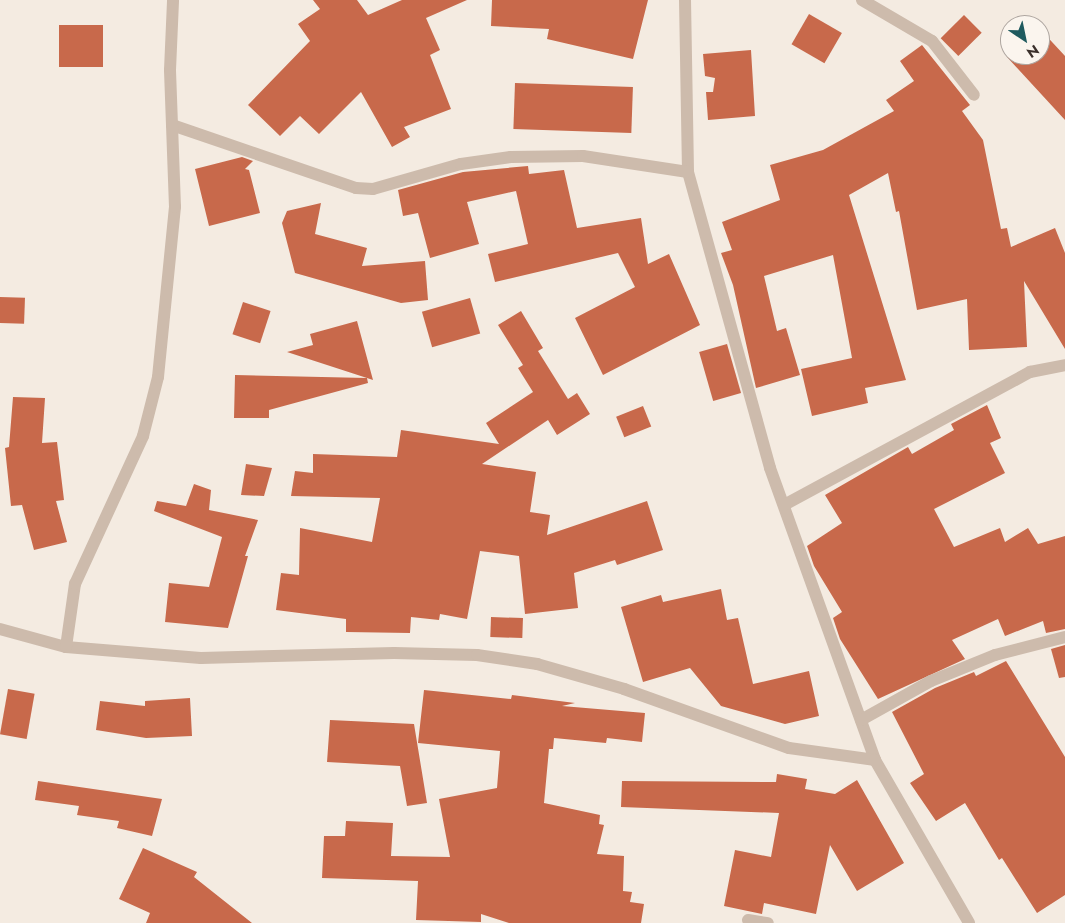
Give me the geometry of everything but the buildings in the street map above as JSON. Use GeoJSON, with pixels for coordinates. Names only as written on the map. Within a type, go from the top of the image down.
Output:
{"type":"FeatureCollection","features":[{"type":"Feature","properties":{"kind":"street"},"geometry":{"type":"LineString","coordinates":[[66,647],[75,584],[143,436],[158,377],[175,207],[170,70],[174,0]]}},
{"type":"Feature","properties":{"kind":"street"},"geometry":{"type":"LineString","coordinates":[[685,0],[688,172],[770,468],[875,760],[969,923]]}},
{"type":"Feature","properties":{"kind":"street"},"geometry":{"type":"LineString","coordinates":[[862,0],[932,41],[974,95]]}},
{"type":"Feature","properties":{"kind":"street"},"geometry":{"type":"LineString","coordinates":[[172,125],[356,188],[373,189],[460,164],[511,157],[583,156],[688,172]]}},
{"type":"Feature","properties":{"kind":"street"},"geometry":{"type":"LineString","coordinates":[[784,505],[1030,372],[1065,366]]}},
{"type":"Feature","properties":{"kind":"street"},"geometry":{"type":"LineString","coordinates":[[0,630],[66,647],[201,658],[394,653],[478,655],[537,664],[615,687],[789,748],[875,760]]}},
{"type":"Feature","properties":{"kind":"street"},"geometry":{"type":"LineString","coordinates":[[861,720],[931,681],[995,655],[1065,637]]}},
{"type":"Feature","properties":{"kind":"street"},"geometry":{"type":"LineString","coordinates":[[748,920],[768,923]]}}]}
